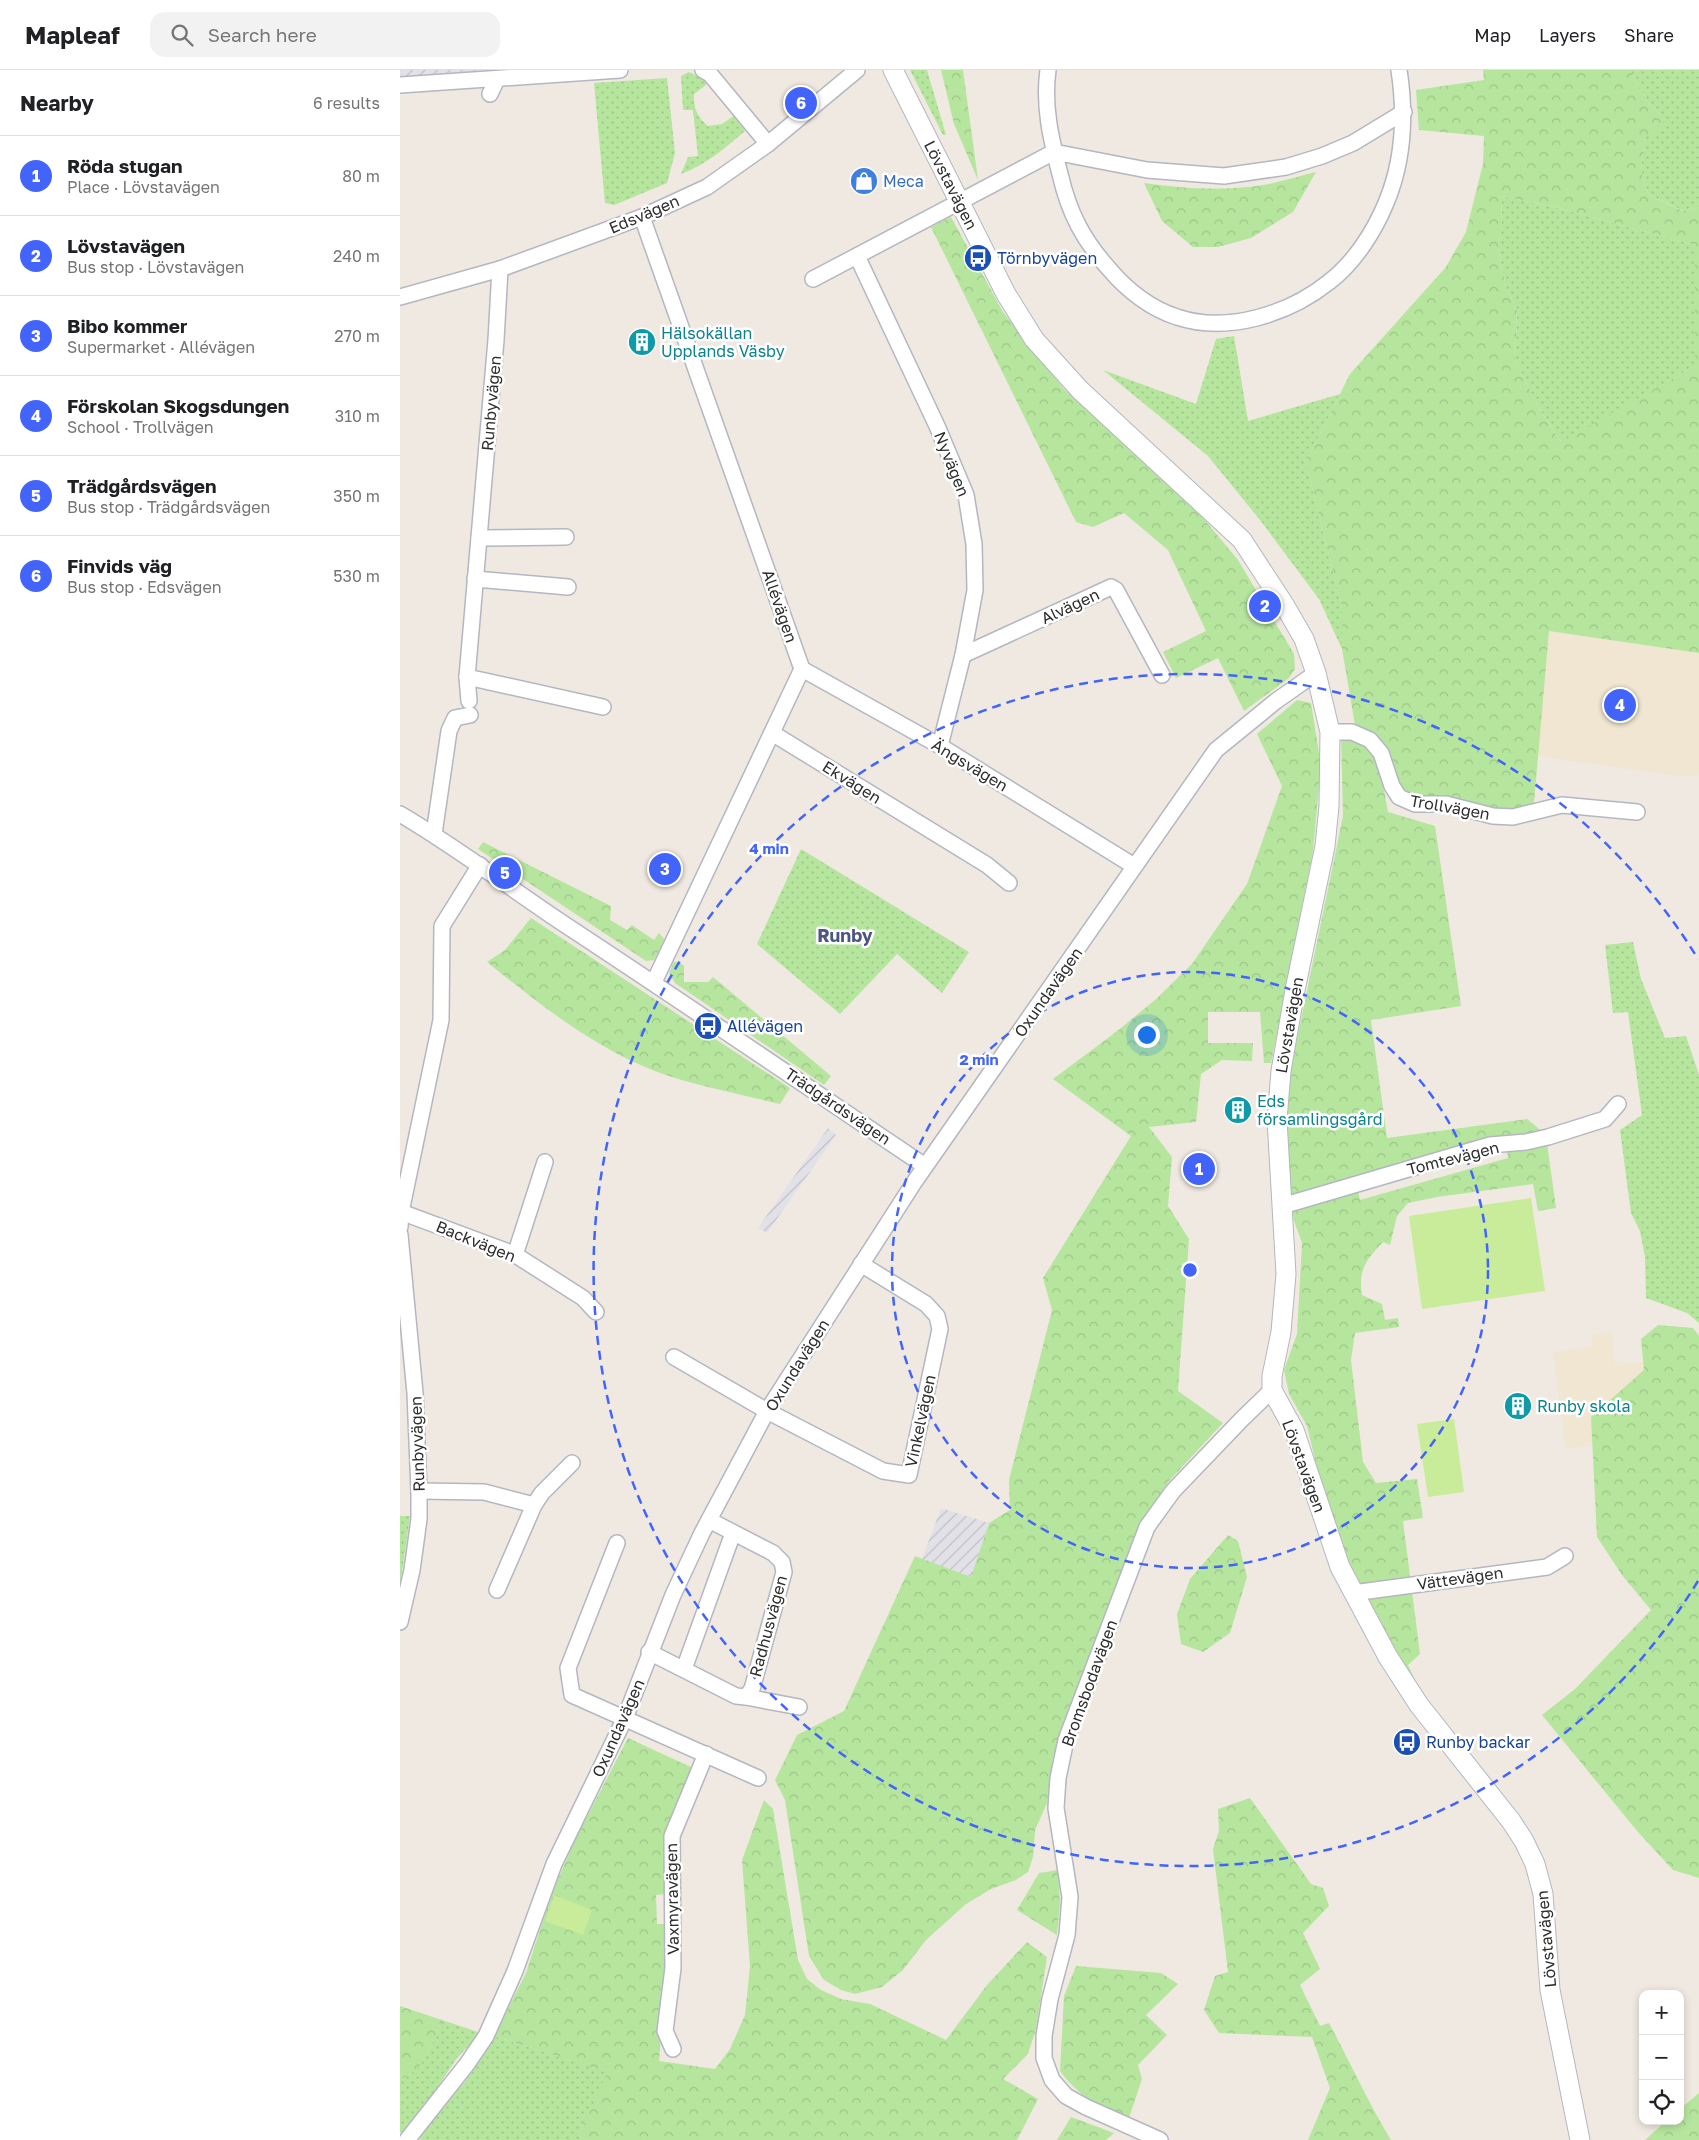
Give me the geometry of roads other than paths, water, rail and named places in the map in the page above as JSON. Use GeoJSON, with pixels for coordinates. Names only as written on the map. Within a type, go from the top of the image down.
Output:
{"type":"FeatureCollection","features":[{"type":"Feature","properties":{"kind":"street"},"geometry":{"type":"LineString","coordinates":[[400,86],[620,70]]}},
{"type":"Feature","properties":{"kind":"street"},"geometry":{"type":"LineString","coordinates":[[703,70],[710,74],[768,144]]}},
{"type":"Feature","properties":{"kind":"street","name":"Edsvägen"},"geometry":{"type":"LineString","coordinates":[[400,297],[500,268],[642,217],[707,187],[768,144],[857,70]]}},
{"type":"Feature","properties":{"kind":"street","name":"Lövstavägen"},"geometry":{"type":"LineString","coordinates":[[893,70],[1006,294],[1034,339],[1080,390],[1242,540],[1304,639],[1316,673],[1330,732],[1329,806],[1325,846],[1295,990],[1281,1071],[1277,1120],[1285,1292],[1281,1332],[1272,1376],[1272,1390],[1294,1430],[1333,1548],[1353,1593],[1398,1674],[1419,1706],[1512,1821],[1536,1864],[1544,1894],[1550,1990],[1580,2140]]}},
{"type":"Feature","properties":{"kind":"street"},"geometry":{"type":"LineString","coordinates":[[1048,70],[1045,89],[1048,129],[1063,188],[1076,225],[1098,257],[1119,280],[1148,303],[1176,317],[1205,323],[1248,320],[1280,310],[1306,298],[1330,282],[1353,258],[1371,233],[1386,203],[1399,162],[1404,112],[1399,70]]}},
{"type":"Feature","properties":{"kind":"street"},"geometry":{"type":"LineString","coordinates":[[490,94],[497,79]]}},
{"type":"Feature","properties":{"kind":"street"},"geometry":{"type":"LineString","coordinates":[[813,279],[1054,152],[1147,170],[1224,176],[1286,166],[1322,156],[1353,143],[1404,112]]}},
{"type":"Feature","properties":{"kind":"street","name":"Allévägen"},"geometry":{"type":"LineString","coordinates":[[642,217],[802,670]]}},
{"type":"Feature","properties":{"kind":"street","name":"Nyvägen"},"geometry":{"type":"LineString","coordinates":[[857,256],[937,426],[966,495],[974,544],[975,590],[963,655],[940,746]]}},
{"type":"Feature","properties":{"kind":"street","name":"Runbyvägen"},"geometry":{"type":"LineString","coordinates":[[434,834],[449,732],[455,718],[470,708],[467,677],[496,340],[500,268]]}},
{"type":"Feature","properties":{"kind":"street"},"geometry":{"type":"LineString","coordinates":[[479,538],[566,537]]}},
{"type":"Feature","properties":{"kind":"street"},"geometry":{"type":"LineString","coordinates":[[475,579],[568,587]]}},
{"type":"Feature","properties":{"kind":"street","name":"Alvägen"},"geometry":{"type":"LineString","coordinates":[[963,655],[1111,587],[1116,590],[1162,675]]}},
{"type":"Feature","properties":{"kind":"street"},"geometry":{"type":"LineString","coordinates":[[654,982],[802,670]]}},
{"type":"Feature","properties":{"kind":"street","name":"Ängsvägen"},"geometry":{"type":"LineString","coordinates":[[802,670],[940,746],[1134,866]]}},
{"type":"Feature","properties":{"kind":"street","name":"Oxundavägen"},"geometry":{"type":"LineString","coordinates":[[407,2140],[468,2064],[486,2036],[515,1971],[554,1864],[625,1718],[649,1652],[673,1595],[709,1520],[767,1411],[926,1166],[1216,750],[1276,701],[1316,673]]}},
{"type":"Feature","properties":{"kind":"street"},"geometry":{"type":"LineString","coordinates":[[467,677],[603,707]]}},
{"type":"Feature","properties":{"kind":"street","name":"Trollvägen"},"geometry":{"type":"LineString","coordinates":[[1330,732],[1352,732],[1370,740],[1381,753],[1392,786],[1399,797],[1415,804],[1446,804],[1493,816],[1513,817],[1562,805],[1636,812]]}},
{"type":"Feature","properties":{"kind":"street","name":"Ekvägen"},"geometry":{"type":"LineString","coordinates":[[772,733],[987,865],[1009,883]]}},
{"type":"Feature","properties":{"kind":"street","name":"Trädgårdsvägen"},"geometry":{"type":"LineString","coordinates":[[400,814],[434,834],[565,925],[654,982],[926,1166]]}},
{"type":"Feature","properties":{"kind":"street"},"geometry":{"type":"LineString","coordinates":[[401,1219],[441,1020],[442,926],[480,866]]}},
{"type":"Feature","properties":{"kind":"street","name":"Tomtevägen"},"geometry":{"type":"LineString","coordinates":[[1282,1206],[1490,1145],[1526,1142],[1548,1137],[1605,1119],[1618,1104]]}},
{"type":"Feature","properties":{"kind":"street"},"geometry":{"type":"LineString","coordinates":[[515,1255],[545,1162]]}},
{"type":"Feature","properties":{"kind":"street","name":"Backvägen"},"geometry":{"type":"LineString","coordinates":[[401,1219],[515,1255],[582,1298],[596,1312]]}},
{"type":"Feature","properties":{"kind":"street","name":"Runbyvägen"},"geometry":{"type":"LineString","coordinates":[[400,1235],[415,1392],[419,1490],[419,1519],[412,1570],[400,1622]]}},
{"type":"Feature","properties":{"kind":"street","name":"Vinkelvägen"},"geometry":{"type":"LineString","coordinates":[[674,1357],[767,1411],[883,1471],[908,1475],[940,1329],[937,1316],[926,1304],[861,1264]]}},
{"type":"Feature","properties":{"kind":"street","name":"Bromsbodavägen"},"geometry":{"type":"LineString","coordinates":[[1160,2140],[1066,2096],[1052,2080],[1044,2058],[1044,2036],[1050,1999],[1067,1935],[1070,1897],[1056,1808],[1058,1778],[1066,1740],[1147,1527],[1172,1491],[1272,1390]]}},
{"type":"Feature","properties":{"kind":"street"},"geometry":{"type":"LineString","coordinates":[[497,1590],[534,1505],[542,1493],[572,1463]]}},
{"type":"Feature","properties":{"kind":"street"},"geometry":{"type":"LineString","coordinates":[[419,1490],[484,1492],[534,1505]]}},
{"type":"Feature","properties":{"kind":"street","name":"Radhusvägen"},"geometry":{"type":"LineString","coordinates":[[649,1652],[736,1696],[746,1697],[752,1689],[784,1572],[782,1562],[773,1553],[709,1520]]}},
{"type":"Feature","properties":{"kind":"street"},"geometry":{"type":"LineString","coordinates":[[684,1669],[734,1533]]}},
{"type":"Feature","properties":{"kind":"street"},"geometry":{"type":"LineString","coordinates":[[617,1543],[568,1668],[572,1696],[758,1778]]}},
{"type":"Feature","properties":{"kind":"street","name":"Vättevägen"},"geometry":{"type":"LineString","coordinates":[[1353,1593],[1547,1566],[1565,1556]]}},
{"type":"Feature","properties":{"kind":"street"},"geometry":{"type":"LineString","coordinates":[[746,1697],[799,1707]]}},
{"type":"Feature","properties":{"kind":"street","name":"Vaxmyravägen"},"geometry":{"type":"LineString","coordinates":[[673,2049],[665,2031],[673,1968],[672,1836],[706,1754]]}},
{"type":"Feature","properties":{"kind":"place","name":"Finvids väg"},"geometry":{"type":"Point","coordinates":[801,103]}},
{"type":"Feature","properties":{"kind":"place","name":"Meca"},"geometry":{"type":"Point","coordinates":[864,181]}},
{"type":"Feature","properties":{"kind":"place","name":"Törnbyvägen"},"geometry":{"type":"Point","coordinates":[978,258]}},
{"type":"Feature","properties":{"kind":"place","name":"Hälsokällan Upplands Väsby"},"geometry":{"type":"Point","coordinates":[642,342]}},
{"type":"Feature","properties":{"kind":"place","name":"Lövstavägen"},"geometry":{"type":"Point","coordinates":[1265,606]}},
{"type":"Feature","properties":{"kind":"place","name":"Förskolan Skogsdungen"},"geometry":{"type":"Point","coordinates":[1620,705]}},
{"type":"Feature","properties":{"kind":"place","name":"Bibo kommer"},"geometry":{"type":"Point","coordinates":[665,869]}},
{"type":"Feature","properties":{"kind":"place","name":"Trädgårdsvägen"},"geometry":{"type":"Point","coordinates":[505,873]}},
{"type":"Feature","properties":{"kind":"place","name":"Allévägen"},"geometry":{"type":"Point","coordinates":[708,1026]}},
{"type":"Feature","properties":{"kind":"place","name":"Eds församlingsgård"},"geometry":{"type":"Point","coordinates":[1238,1110]}},
{"type":"Feature","properties":{"kind":"place","name":"Röda stugan"},"geometry":{"type":"Point","coordinates":[1199,1169]}},
{"type":"Feature","properties":{"kind":"place","name":"Runby skola"},"geometry":{"type":"Point","coordinates":[1518,1406]}},
{"type":"Feature","properties":{"kind":"place","name":"Runby backar"},"geometry":{"type":"Point","coordinates":[1407,1742]}},
{"type":"Feature","properties":{"kind":"district","name":"Runby"},"geometry":{"type":"Point","coordinates":[845,935]}}]}
